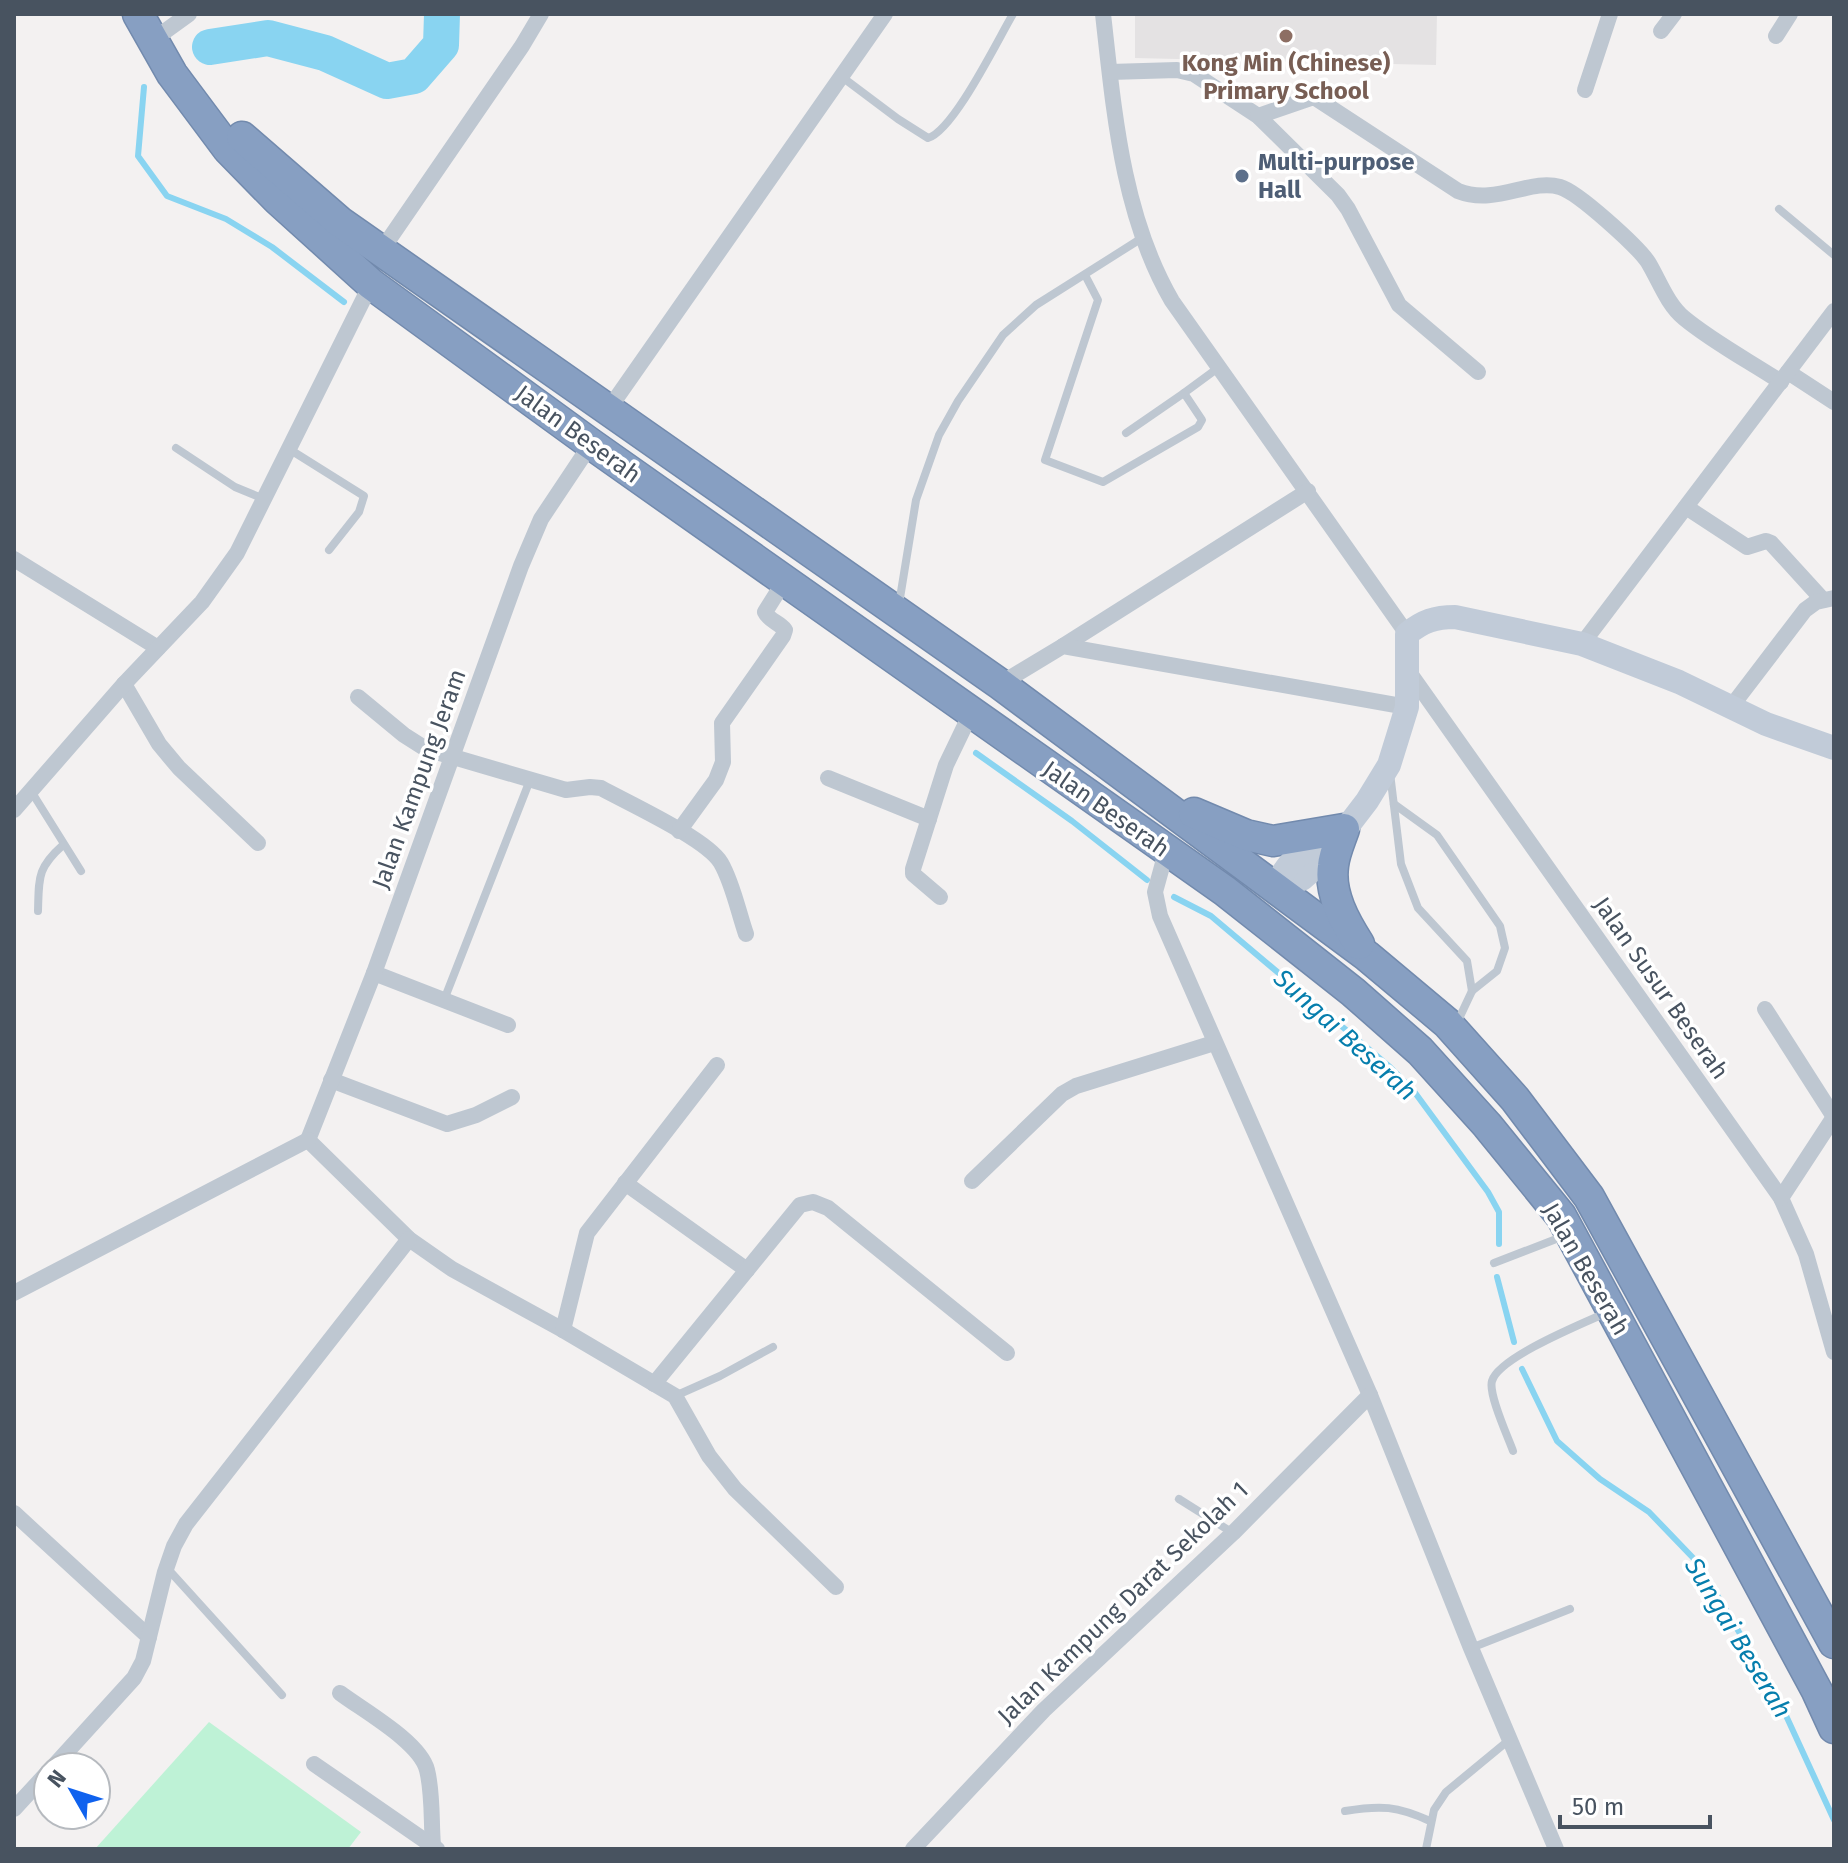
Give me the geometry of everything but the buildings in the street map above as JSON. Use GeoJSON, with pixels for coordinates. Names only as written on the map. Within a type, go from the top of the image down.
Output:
{"type":"FeatureCollection","features":[{"type":"Feature","properties":{"kind":"highway","name":"Jalan Beserah"},"geometry":{"type":"LineString","coordinates":[[145,27],[172,74],[228,149],[277,199],[371,284],[591,444],[1225,891],[1353,992],[1420,1051],[1487,1125],[1561,1216],[1834,1728]]}},
{"type":"Feature","properties":{"kind":"highway","name":"Jalan Beserah"},"geometry":{"type":"LineString","coordinates":[[172,74],[319,203],[381,251],[1000,684],[1367,956],[1454,1031],[1515,1099],[1589,1197],[1834,1643]]}},
{"type":"Feature","properties":{"kind":"highway"},"geometry":{"type":"LineString","coordinates":[[1148,793],[1246,835],[1273,841],[1344,829],[1333,865],[1333,883],[1347,926],[1367,956]]}},
{"type":"Feature","properties":{"kind":"highway"},"geometry":{"type":"LineString","coordinates":[[1225,891],[1276,888],[1279,934]]}},
{"type":"Feature","properties":{"kind":"street"},"geometry":{"type":"LineString","coordinates":[[145,27],[189,14]]}},
{"type":"Feature","properties":{"kind":"street"},"geometry":{"type":"LineString","coordinates":[[381,251],[541,14]]}},
{"type":"Feature","properties":{"kind":"street"},"geometry":{"type":"LineString","coordinates":[[608,410],[885,14]]}},
{"type":"Feature","properties":{"kind":"street"},"geometry":{"type":"LineString","coordinates":[[1103,14],[1130,199],[1142,238],[1172,301],[1407,634],[1407,707],[1389,765],[1367,801],[1318,865],[1302,879],[1276,888]]}},
{"type":"Feature","properties":{"kind":"street"},"geometry":{"type":"LineString","coordinates":[[1585,90],[1610,14]]}},
{"type":"Feature","properties":{"kind":"street"},"geometry":{"type":"LineString","coordinates":[[1661,31],[1674,14]]}},
{"type":"Feature","properties":{"kind":"street"},"geometry":{"type":"LineString","coordinates":[[1776,36],[1790,14]]}},
{"type":"Feature","properties":{"kind":"street"},"geometry":{"type":"LineString","coordinates":[[1110,72],[1177,70],[1194,74],[1258,116],[1338,195],[1399,305],[1478,372]]}},
{"type":"Feature","properties":{"kind":"street"},"geometry":{"type":"LineString","coordinates":[[1258,116],[1314,97],[1458,191],[1471,196],[1559,186],[1573,193],[1640,252],[1671,303],[1684,318],[1784,377],[1834,402]]}},
{"type":"Feature","properties":{"kind":"street"},"geometry":{"type":"LineString","coordinates":[[14,810],[124,684],[202,602],[237,553],[371,284]]}},
{"type":"Feature","properties":{"kind":"street"},"geometry":{"type":"LineString","coordinates":[[1582,644],[1834,311]]}},
{"type":"Feature","properties":{"kind":"street","name":"Jalan Kampung Jeram"},"geometry":{"type":"LineString","coordinates":[[308,1140],[374,973],[521,566],[541,519],[591,444]]}},
{"type":"Feature","properties":{"kind":"street"},"geometry":{"type":"LineString","coordinates":[[1000,684],[1308,491]]}},
{"type":"Feature","properties":{"kind":"street"},"geometry":{"type":"LineString","coordinates":[[1686,507],[1747,547],[1766,541],[1771,543],[1828,599],[1805,610],[1731,707]]}},
{"type":"Feature","properties":{"kind":"street"},"geometry":{"type":"LineString","coordinates":[[14,559],[158,648]]}},
{"type":"Feature","properties":{"kind":"street"},"geometry":{"type":"LineString","coordinates":[[679,831],[716,780],[723,762],[722,723],[783,636],[783,626],[765,612],[785,580]]}},
{"type":"Feature","properties":{"kind":"street"},"geometry":{"type":"LineString","coordinates":[[1407,634],[1423,622],[1439,617],[1455,617],[1582,644],[1679,682],[1766,724],[1833,746]]}},
{"type":"Feature","properties":{"kind":"street"},"geometry":{"type":"LineString","coordinates":[[1063,646],[1407,707]]}},
{"type":"Feature","properties":{"kind":"street","name":"Jalan Susur Beserah"},"geometry":{"type":"LineString","coordinates":[[1409,672],[1781,1198],[1806,1254],[1834,1352]]}},
{"type":"Feature","properties":{"kind":"street"},"geometry":{"type":"LineString","coordinates":[[124,684],[159,744],[179,768],[258,843]]}},
{"type":"Feature","properties":{"kind":"street"},"geometry":{"type":"LineString","coordinates":[[358,697],[426,749],[566,790],[601,788],[679,831],[713,852],[722,865],[746,934]]}},
{"type":"Feature","properties":{"kind":"street"},"geometry":{"type":"LineString","coordinates":[[940,897],[913,874],[946,765],[971,713]]}},
{"type":"Feature","properties":{"kind":"street"},"geometry":{"type":"LineString","coordinates":[[828,778],[929,819]]}},
{"type":"Feature","properties":{"kind":"street"},"geometry":{"type":"LineString","coordinates":[[1166,852],[1155,892],[1160,916],[1370,1395],[1471,1648],[1556,1849]]}},
{"type":"Feature","properties":{"kind":"street"},"geometry":{"type":"LineString","coordinates":[[374,973],[508,1025]]}},
{"type":"Feature","properties":{"kind":"street"},"geometry":{"type":"LineString","coordinates":[[1765,1009],[1834,1117],[1781,1198]]}},
{"type":"Feature","properties":{"kind":"street"},"geometry":{"type":"LineString","coordinates":[[972,1181],[1062,1094],[1076,1086],[1214,1043]]}},
{"type":"Feature","properties":{"kind":"street"},"geometry":{"type":"LineString","coordinates":[[563,1330],[587,1233],[717,1065]]}},
{"type":"Feature","properties":{"kind":"street"},"geometry":{"type":"LineString","coordinates":[[331,1080],[447,1124],[476,1115],[512,1097]]}},
{"type":"Feature","properties":{"kind":"street"},"geometry":{"type":"LineString","coordinates":[[14,1293],[308,1140],[409,1239],[452,1269],[675,1396],[709,1456],[735,1489],[836,1587]]}},
{"type":"Feature","properties":{"kind":"street"},"geometry":{"type":"LineString","coordinates":[[625,1183],[747,1270]]}},
{"type":"Feature","properties":{"kind":"street"},"geometry":{"type":"LineString","coordinates":[[654,1384],[800,1205],[813,1202],[828,1208],[1007,1353]]}},
{"type":"Feature","properties":{"kind":"street"},"geometry":{"type":"LineString","coordinates":[[68,1751],[134,1678],[143,1661],[166,1567],[186,1524],[409,1239]]}},
{"type":"Feature","properties":{"kind":"street","name":"Jalan Kampung Darat Sekolah 1"},"geometry":{"type":"LineString","coordinates":[[913,1849],[1044,1710],[1233,1533],[1370,1395]]}},
{"type":"Feature","properties":{"kind":"street"},"geometry":{"type":"LineString","coordinates":[[14,1513],[149,1637]]}},
{"type":"Feature","properties":{"kind":"street"},"geometry":{"type":"LineString","coordinates":[[340,1693],[411,1745],[422,1757],[428,1771],[435,1847]]}},
{"type":"Feature","properties":{"kind":"street"},"geometry":{"type":"LineString","coordinates":[[314,1764],[435,1847]]}},
{"type":"Feature","properties":{"kind":"street"},"geometry":{"type":"LineString","coordinates":[[14,1809],[32,1789]]}},
{"type":"Feature","properties":{"kind":"lane"},"geometry":{"type":"LineString","coordinates":[[841,77],[928,138],[938,135],[963,101],[1013,14]]}},
{"type":"Feature","properties":{"kind":"lane"},"geometry":{"type":"LineString","coordinates":[[1779,209],[1834,255]]}},
{"type":"Feature","properties":{"kind":"lane"},"geometry":{"type":"LineString","coordinates":[[898,610],[916,500],[939,435],[958,401],[1003,335],[1036,305],[1142,238]]}},
{"type":"Feature","properties":{"kind":"lane"},"geometry":{"type":"LineString","coordinates":[[1085,275],[1098,300],[1045,460],[1103,482],[1198,427],[1202,420],[1184,393]]}},
{"type":"Feature","properties":{"kind":"lane"},"geometry":{"type":"LineString","coordinates":[[1126,433],[1219,367]]}},
{"type":"Feature","properties":{"kind":"lane"},"geometry":{"type":"LineString","coordinates":[[176,448],[235,487],[264,499]]}},
{"type":"Feature","properties":{"kind":"lane"},"geometry":{"type":"LineString","coordinates":[[289,449],[364,496],[359,512],[329,550]]}},
{"type":"Feature","properties":{"kind":"lane"},"geometry":{"type":"LineString","coordinates":[[1389,765],[1401,864],[1418,908],[1467,961],[1472,991]]}},
{"type":"Feature","properties":{"kind":"lane"},"geometry":{"type":"LineString","coordinates":[[444,1000],[530,779]]}},
{"type":"Feature","properties":{"kind":"lane"},"geometry":{"type":"LineString","coordinates":[[31,791],[81,871]]}},
{"type":"Feature","properties":{"kind":"lane"},"geometry":{"type":"LineString","coordinates":[[1394,804],[1437,835],[1500,926],[1505,948],[1497,971],[1472,991],[1454,1031]]}},
{"type":"Feature","properties":{"kind":"lane"},"geometry":{"type":"LineString","coordinates":[[38,911],[39,873],[63,845]]}},
{"type":"Feature","properties":{"kind":"lane"},"geometry":{"type":"LineString","coordinates":[[1494,1263],[1569,1233]]}},
{"type":"Feature","properties":{"kind":"lane"},"geometry":{"type":"LineString","coordinates":[[1513,1451],[1491,1391],[1492,1380],[1501,1368],[1519,1354],[1611,1310]]}},
{"type":"Feature","properties":{"kind":"lane"},"geometry":{"type":"LineString","coordinates":[[675,1396],[773,1347]]}},
{"type":"Feature","properties":{"kind":"lane"},"geometry":{"type":"LineString","coordinates":[[1179,1499],[1233,1533]]}},
{"type":"Feature","properties":{"kind":"lane"},"geometry":{"type":"LineString","coordinates":[[166,1567],[282,1695]]}},
{"type":"Feature","properties":{"kind":"lane"},"geometry":{"type":"LineString","coordinates":[[1471,1648],[1570,1609]]}},
{"type":"Feature","properties":{"kind":"lane"},"geometry":{"type":"LineString","coordinates":[[1426,1849],[1430,1821],[1446,1792],[1509,1740]]}},
{"type":"Feature","properties":{"kind":"lane"},"geometry":{"type":"LineString","coordinates":[[1345,1811],[1391,1807],[1430,1821]]}},
{"type":"Feature","properties":{"kind":"shaded area","name":"Kong Min (Chinese) Primary School"},"geometry":{"type":"Polygon","coordinates":[[[1135,14],[1437,14],[1436,65],[1135,58],[1135,14]]]}},
{"type":"Feature","properties":{"kind":"green space"},"geometry":{"type":"Polygon","coordinates":[[[209,1722],[361,1832],[348,1849],[95,1849],[209,1722]]]}},
{"type":"Feature","properties":{"kind":"waterway","name":"Sungai Beserah"},"geometry":{"type":"LineString","coordinates":[[210,47],[268,38],[325,53],[387,81],[414,76],[441,45],[442,14]]}},
{"type":"Feature","properties":{"kind":"waterway","name":"Sungai Beserah"},"geometry":{"type":"LineString","coordinates":[[144,87],[138,156],[167,196],[226,219],[272,247],[344,302]]}},
{"type":"Feature","properties":{"kind":"waterway","name":"Sungai Beserah"},"geometry":{"type":"LineString","coordinates":[[976,753],[1072,821],[1147,880]]}},
{"type":"Feature","properties":{"kind":"waterway","name":"Sungai Beserah"},"geometry":{"type":"LineString","coordinates":[[1174,897],[1211,916],[1390,1067],[1413,1090],[1488,1192],[1499,1212],[1499,1244]]}},
{"type":"Feature","properties":{"kind":"waterway","name":"Sungai Beserah"},"geometry":{"type":"LineString","coordinates":[[1497,1277],[1514,1342]]}},
{"type":"Feature","properties":{"kind":"waterway","name":"Sungai Beserah"},"geometry":{"type":"LineString","coordinates":[[1522,1369],[1557,1441],[1600,1479],[1649,1512],[1698,1563],[1777,1696],[1834,1820]]}},
{"type":"Feature","properties":{"kind":"place","name":"Kong Min (Chinese) Primary School"},"geometry":{"type":"Point","coordinates":[1286,36]}},
{"type":"Feature","properties":{"kind":"place","name":"Multi-purpose Hall"},"geometry":{"type":"Point","coordinates":[1242,176]}}]}
